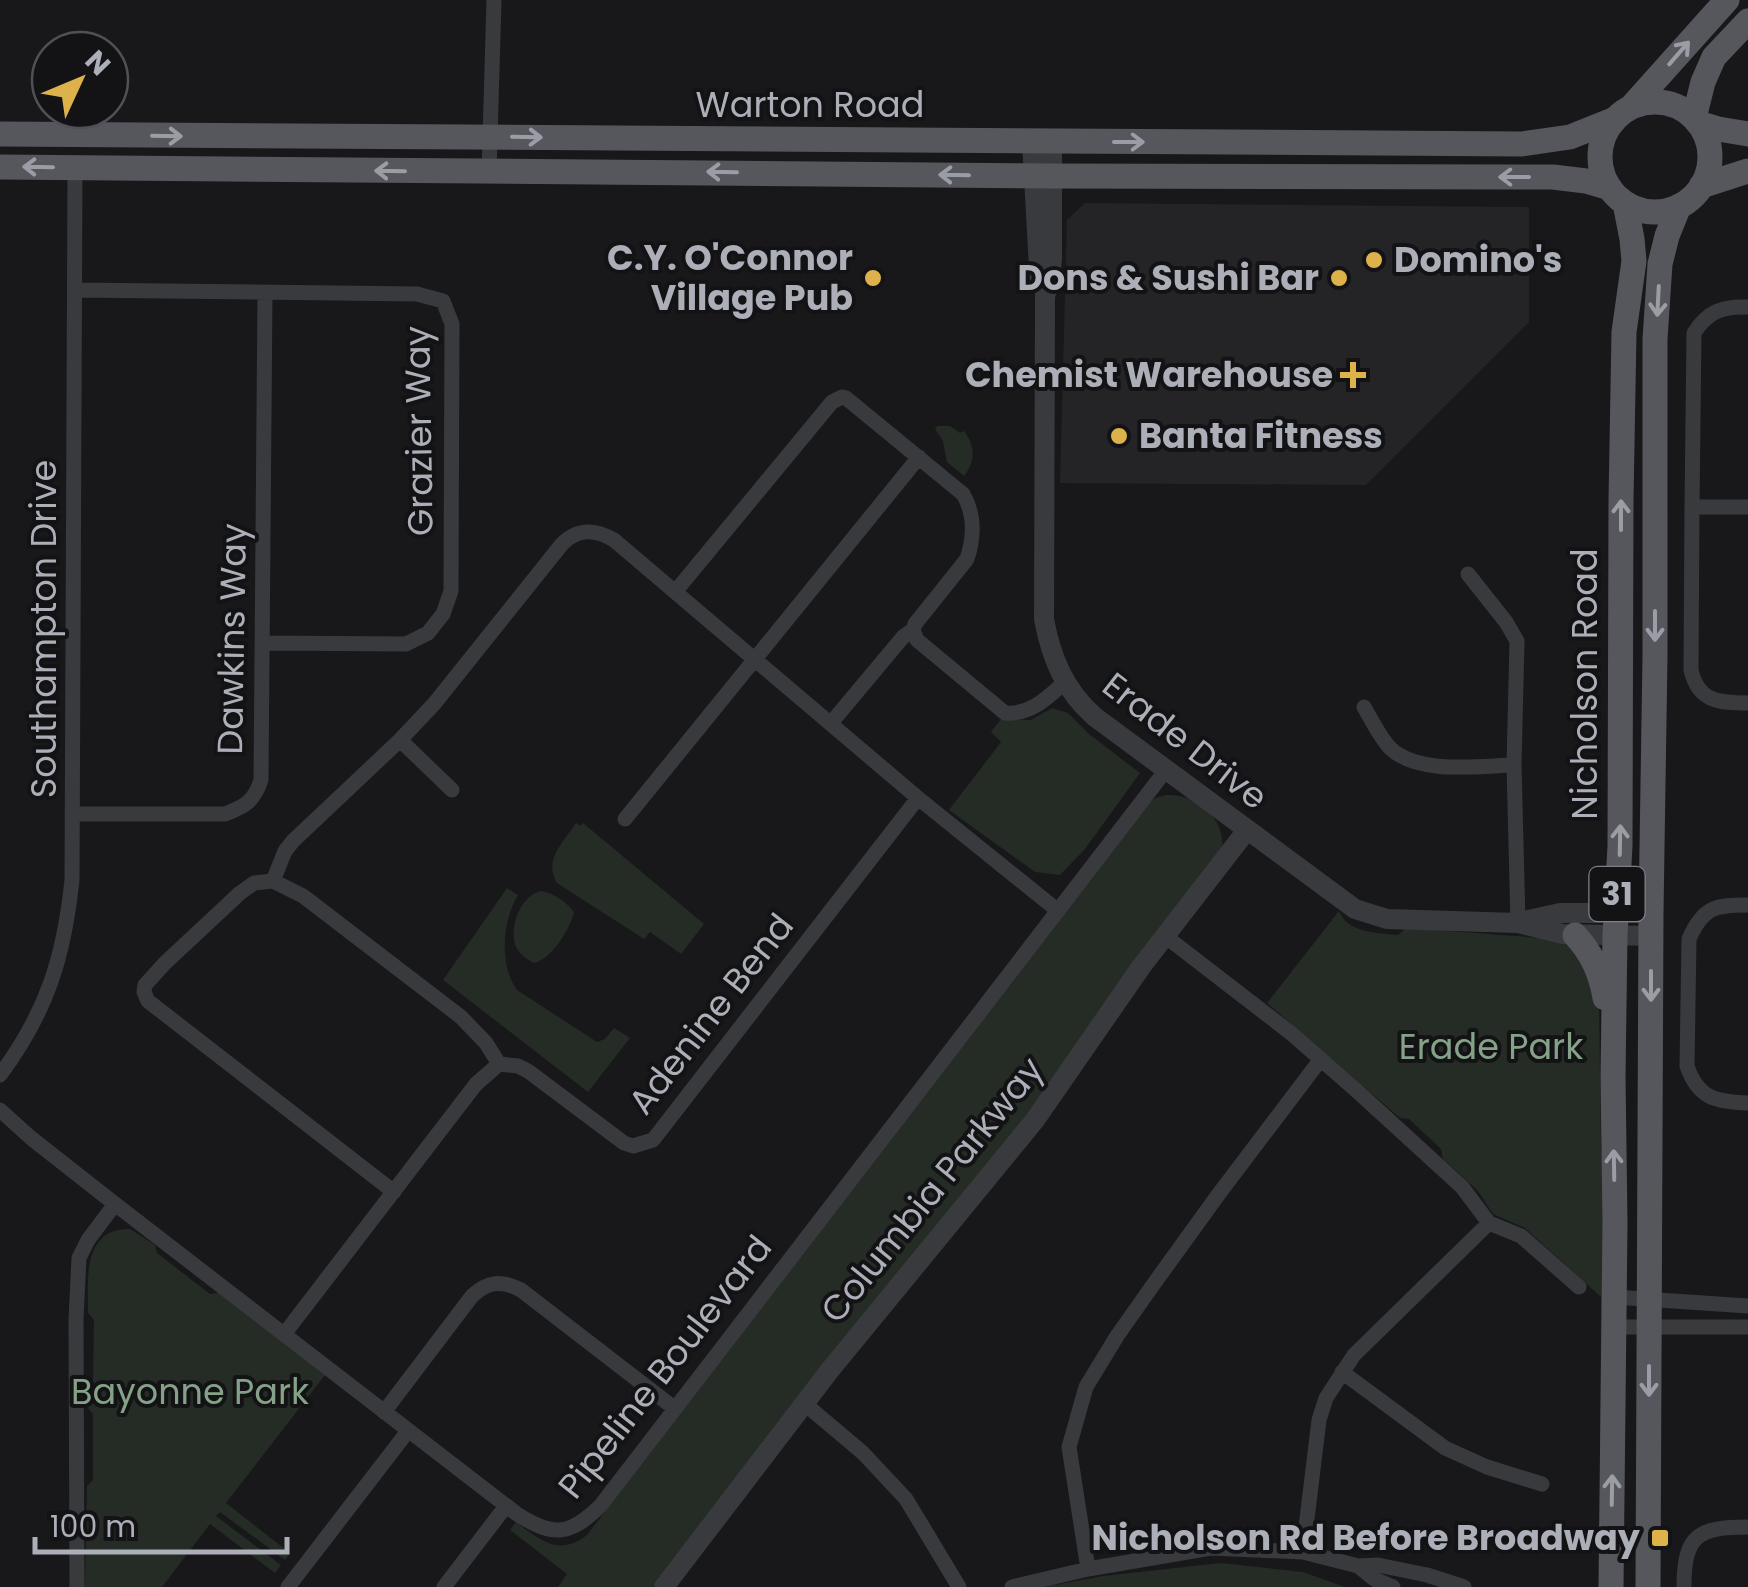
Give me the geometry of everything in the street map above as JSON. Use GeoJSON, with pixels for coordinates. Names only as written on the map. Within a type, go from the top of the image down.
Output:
{"type":"FeatureCollection","features":[{"type":"Feature","properties":{"kind":"main road","name":"31"},"geometry":{"type":"LineString","coordinates":[[1618,196],[1603,173],[1600,159],[1606,132],[1727,0]]}},
{"type":"Feature","properties":{"kind":"main road"},"geometry":{"type":"LineString","coordinates":[[1701,186],[1710,156],[1696,120],[1703,82],[1714,57],[1748,22]]}},
{"type":"Feature","properties":{"kind":"main road"},"geometry":{"type":"LineString","coordinates":[[1624,113],[1648,102],[1664,102],[1718,130],[1748,134]]}},
{"type":"Feature","properties":{"kind":"main road","name":"Warton Road"},"geometry":{"type":"LineString","coordinates":[[0,134],[1522,144],[1570,137],[1624,113]]}},
{"type":"Feature","properties":{"kind":"main road","name":"Warton Road"},"geometry":{"type":"LineString","coordinates":[[0,167],[1553,177],[1586,181],[1618,196]]}},
{"type":"Feature","properties":{"kind":"main road"},"geometry":{"type":"LineString","coordinates":[[1701,186],[1748,171]]}},
{"type":"Feature","properties":{"kind":"main road","name":"31"},"geometry":{"type":"LineString","coordinates":[[1679,206],[1701,186]]}},
{"type":"Feature","properties":{"kind":"main road"},"geometry":{"type":"LineString","coordinates":[[1618,196],[1652,212],[1679,206]]}},
{"type":"Feature","properties":{"kind":"main road","name":"Nicholson Road"},"geometry":{"type":"LineString","coordinates":[[1611,1587],[1613,1077],[1620,846],[1624,332],[1634,260],[1632,239],[1618,196]]}},
{"type":"Feature","properties":{"kind":"main road","name":"Nicholson Road"},"geometry":{"type":"LineString","coordinates":[[1648,1587],[1655,339],[1660,264],[1679,206]]}},
{"type":"Feature","properties":{"kind":"main road"},"geometry":{"type":"LineString","coordinates":[[1575,934],[1588,949],[1600,979],[1613,1077]]}},
{"type":"Feature","properties":{"kind":"street"},"geometry":{"type":"LineString","coordinates":[[489,172],[494,0]]}},
{"type":"Feature","properties":{"kind":"street","name":"Erade Drive"},"geometry":{"type":"LineString","coordinates":[[1042,142],[1052,258],[1045,296],[1044,620],[1051,652],[1065,682],[1085,709],[1344,902],[1374,916],[1518,923],[1560,934],[1651,924]]}},
{"type":"Feature","properties":{"kind":"street","name":"Southampton Drive"},"geometry":{"type":"LineString","coordinates":[[0,1075],[28,1034],[51,987],[67,930],[72,880],[75,168]]}},
{"type":"Feature","properties":{"kind":"street","name":"Grazier Way"},"geometry":{"type":"LineString","coordinates":[[76,290],[417,294],[443,301],[452,324],[452,592],[443,614],[428,633],[406,644],[263,644]]}},
{"type":"Feature","properties":{"kind":"street","name":"Dawkins Way"},"geometry":{"type":"LineString","coordinates":[[73,814],[225,814],[241,808],[255,796],[261,780],[265,293]]}},
{"type":"Feature","properties":{"kind":"street"},"geometry":{"type":"LineString","coordinates":[[1748,306],[1731,306],[1710,313],[1694,333],[1692,506],[1692,678],[1703,692],[1720,702],[1748,703]]}},
{"type":"Feature","properties":{"kind":"street"},"geometry":{"type":"LineString","coordinates":[[675,592],[836,399],[852,400],[963,494],[972,521],[966,559],[913,630],[831,723]]}},
{"type":"Feature","properties":{"kind":"street"},"geometry":{"type":"LineString","coordinates":[[625,819],[919,457]]}},
{"type":"Feature","properties":{"kind":"street"},"geometry":{"type":"LineString","coordinates":[[1692,506],[1748,507]]}},
{"type":"Feature","properties":{"kind":"street"},"geometry":{"type":"LineString","coordinates":[[273,881],[292,841],[434,704],[568,538],[584,531],[604,534],[1056,910]]}},
{"type":"Feature","properties":{"kind":"street"},"geometry":{"type":"LineString","coordinates":[[1468,574],[1517,641],[1514,765],[1518,923]]}},
{"type":"Feature","properties":{"kind":"street"},"geometry":{"type":"LineString","coordinates":[[913,630],[917,640],[1005,712],[1015,714],[1034,707],[1065,682]]}},
{"type":"Feature","properties":{"kind":"street"},"geometry":{"type":"LineString","coordinates":[[1364,707],[1399,756],[1425,765],[1514,765]]}},
{"type":"Feature","properties":{"kind":"street"},"geometry":{"type":"LineString","coordinates":[[400,740],[452,790]]}},
{"type":"Feature","properties":{"kind":"street","name":"Pipeline Boulevard"},"geometry":{"type":"LineString","coordinates":[[0,1110],[30,1138],[506,1506],[529,1522],[554,1531],[569,1530],[601,1505],[1166,770]]}},
{"type":"Feature","properties":{"kind":"street","name":"Adenine Bend"},"geometry":{"type":"LineString","coordinates":[[498,1064],[528,1071],[624,1143],[633,1146],[653,1140],[918,798]]}},
{"type":"Feature","properties":{"kind":"street","name":"Columbia Parkway"},"geometry":{"type":"LineString","coordinates":[[664,1587],[805,1404],[1036,1120],[1141,967],[1246,830]]}},
{"type":"Feature","properties":{"kind":"street"},"geometry":{"type":"LineString","coordinates":[[285,1333],[394,1192],[476,1084],[498,1064],[486,1043],[461,1017],[303,896],[273,881],[254,883],[164,963],[145,985],[144,992],[148,1000],[394,1192]]}},
{"type":"Feature","properties":{"kind":"street"},"geometry":{"type":"LineString","coordinates":[[1748,905],[1709,910],[1689,940],[1687,1066],[1695,1084],[1707,1096],[1722,1102],[1748,1103]]}},
{"type":"Feature","properties":{"kind":"street","name":"Erade Drive"},"geometry":{"type":"LineString","coordinates":[[1518,923],[1560,913],[1615,925]]}},
{"type":"Feature","properties":{"kind":"street"},"geometry":{"type":"LineString","coordinates":[[1166,936],[1321,1059],[1462,1187],[1490,1223],[1521,1236],[1579,1287]]}},
{"type":"Feature","properties":{"kind":"street"},"geometry":{"type":"LineString","coordinates":[[1088,1569],[1069,1447],[1086,1388],[1135,1310],[1321,1059]]}},
{"type":"Feature","properties":{"kind":"street"},"geometry":{"type":"LineString","coordinates":[[77,1587],[79,1258],[115,1204]]}},
{"type":"Feature","properties":{"kind":"street"},"geometry":{"type":"LineString","coordinates":[[1303,1552],[1319,1420],[1326,1398],[1372,1336],[1490,1223]]}},
{"type":"Feature","properties":{"kind":"street"},"geometry":{"type":"LineString","coordinates":[[384,1412],[472,1296],[486,1284],[499,1282],[521,1290],[674,1408]]}},
{"type":"Feature","properties":{"kind":"street"},"geometry":{"type":"LineString","coordinates":[[1614,1297],[1748,1306]]}},
{"type":"Feature","properties":{"kind":"street"},"geometry":{"type":"LineString","coordinates":[[1614,1327],[1748,1327]]}},
{"type":"Feature","properties":{"kind":"street"},"geometry":{"type":"LineString","coordinates":[[1342,1372],[1445,1448],[1487,1467],[1542,1484]]}},
{"type":"Feature","properties":{"kind":"street"},"geometry":{"type":"LineString","coordinates":[[805,1404],[864,1453],[906,1499],[959,1587]]}},
{"type":"Feature","properties":{"kind":"street"},"geometry":{"type":"LineString","coordinates":[[294,1585],[408,1431]]}},
{"type":"Feature","properties":{"kind":"street"},"geometry":{"type":"LineString","coordinates":[[444,1587],[506,1506]]}},
{"type":"Feature","properties":{"kind":"street"},"geometry":{"type":"LineString","coordinates":[[1684,1587],[1687,1554],[1705,1530],[1748,1527]]}},
{"type":"Feature","properties":{"kind":"street"},"geometry":{"type":"LineString","coordinates":[[1012,1587],[1088,1569],[1211,1548],[1303,1552],[1358,1566],[1410,1572],[1464,1587]]}},
{"type":"Feature","properties":{"kind":"street"},"geometry":{"type":"LineString","coordinates":[[1358,1566],[1393,1587]]}},
{"type":"Feature","properties":{"kind":"shaded area"},"geometry":{"type":"Polygon","coordinates":[[[1085,203],[1529,207],[1529,322],[1366,485],[1060,483],[1067,220],[1085,203]]]}},
{"type":"Feature","properties":{"kind":"green space"},"geometry":{"type":"Polygon","coordinates":[[[937,426],[950,426],[960,433],[964,431],[968,437],[972,459],[964,476],[947,462],[937,426]]]}},
{"type":"Feature","properties":{"kind":"green space"},"geometry":{"type":"Polygon","coordinates":[[[1052,708],[1068,713],[1140,773],[1085,849],[1060,875],[1035,872],[949,810],[1001,742],[991,732],[1001,719],[1031,720],[1052,708]]]}},
{"type":"Feature","properties":{"kind":"green space"},"geometry":{"type":"Polygon","coordinates":[[[1155,798],[1188,798],[1206,809],[1219,827],[1222,848],[1021,1125],[653,1587],[558,1587],[567,1574],[510,1530],[516,1522],[550,1544],[567,1545],[587,1535],[1143,809],[1155,798]]]}},
{"type":"Feature","properties":{"kind":"green space"},"geometry":{"type":"Polygon","coordinates":[[[576,823],[583,823],[704,924],[681,954],[650,932],[644,939],[557,883],[553,859],[576,823]]]}},
{"type":"Feature","properties":{"kind":"green space"},"geometry":{"type":"Polygon","coordinates":[[[507,888],[518,895],[505,943],[507,968],[517,990],[597,1042],[614,1028],[630,1038],[588,1092],[443,980],[507,888]]]}},
{"type":"Feature","properties":{"kind":"green space"},"geometry":{"type":"Polygon","coordinates":[[[541,891],[574,912],[559,942],[547,956],[534,963],[518,950],[514,931],[522,905],[541,891]]]}},
{"type":"Feature","properties":{"kind":"green space","name":"Erade Park"},"geometry":{"type":"Polygon","coordinates":[[[1339,911],[1356,928],[1381,934],[1398,935],[1406,928],[1569,940],[1599,999],[1601,1149],[1606,1196],[1600,1516],[1601,1297],[1525,1228],[1493,1214],[1478,1191],[1443,1159],[1441,1149],[1409,1119],[1400,1118],[1267,1003],[1339,911]]]}},
{"type":"Feature","properties":{"kind":"green space","name":"Bayonne Park"},"geometry":{"type":"Polygon","coordinates":[[[130,1229],[155,1245],[157,1253],[210,1294],[219,1293],[325,1375],[226,1503],[290,1553],[285,1560],[220,1512],[216,1516],[281,1565],[275,1573],[210,1524],[162,1587],[85,1587],[87,1486],[93,1480],[93,1414],[87,1407],[87,1392],[93,1386],[94,1320],[88,1313],[89,1272],[91,1258],[103,1237],[130,1229]]]}},
{"type":"Feature","properties":{"kind":"green space"},"geometry":{"type":"Polygon","coordinates":[[[1221,1563],[1303,1572],[1345,1587],[1044,1587],[1103,1576],[1221,1563]]]}},
{"type":"Feature","properties":{"kind":"place","name":"Domino's"},"geometry":{"type":"Point","coordinates":[1374,260]}},
{"type":"Feature","properties":{"kind":"place","name":"C.Y. O'Connor Village Pub"},"geometry":{"type":"Point","coordinates":[873,278]}},
{"type":"Feature","properties":{"kind":"place","name":"Dons & Sushi Bar"},"geometry":{"type":"Point","coordinates":[1339,278]}},
{"type":"Feature","properties":{"kind":"place","name":"Chemist Warehouse"},"geometry":{"type":"Point","coordinates":[1353,375]}},
{"type":"Feature","properties":{"kind":"place","name":"Banta Fitness"},"geometry":{"type":"Point","coordinates":[1119,436]}},
{"type":"Feature","properties":{"kind":"place","name":"Nicholson Rd Before Broadway"},"geometry":{"type":"Point","coordinates":[1660,1538]}}]}
